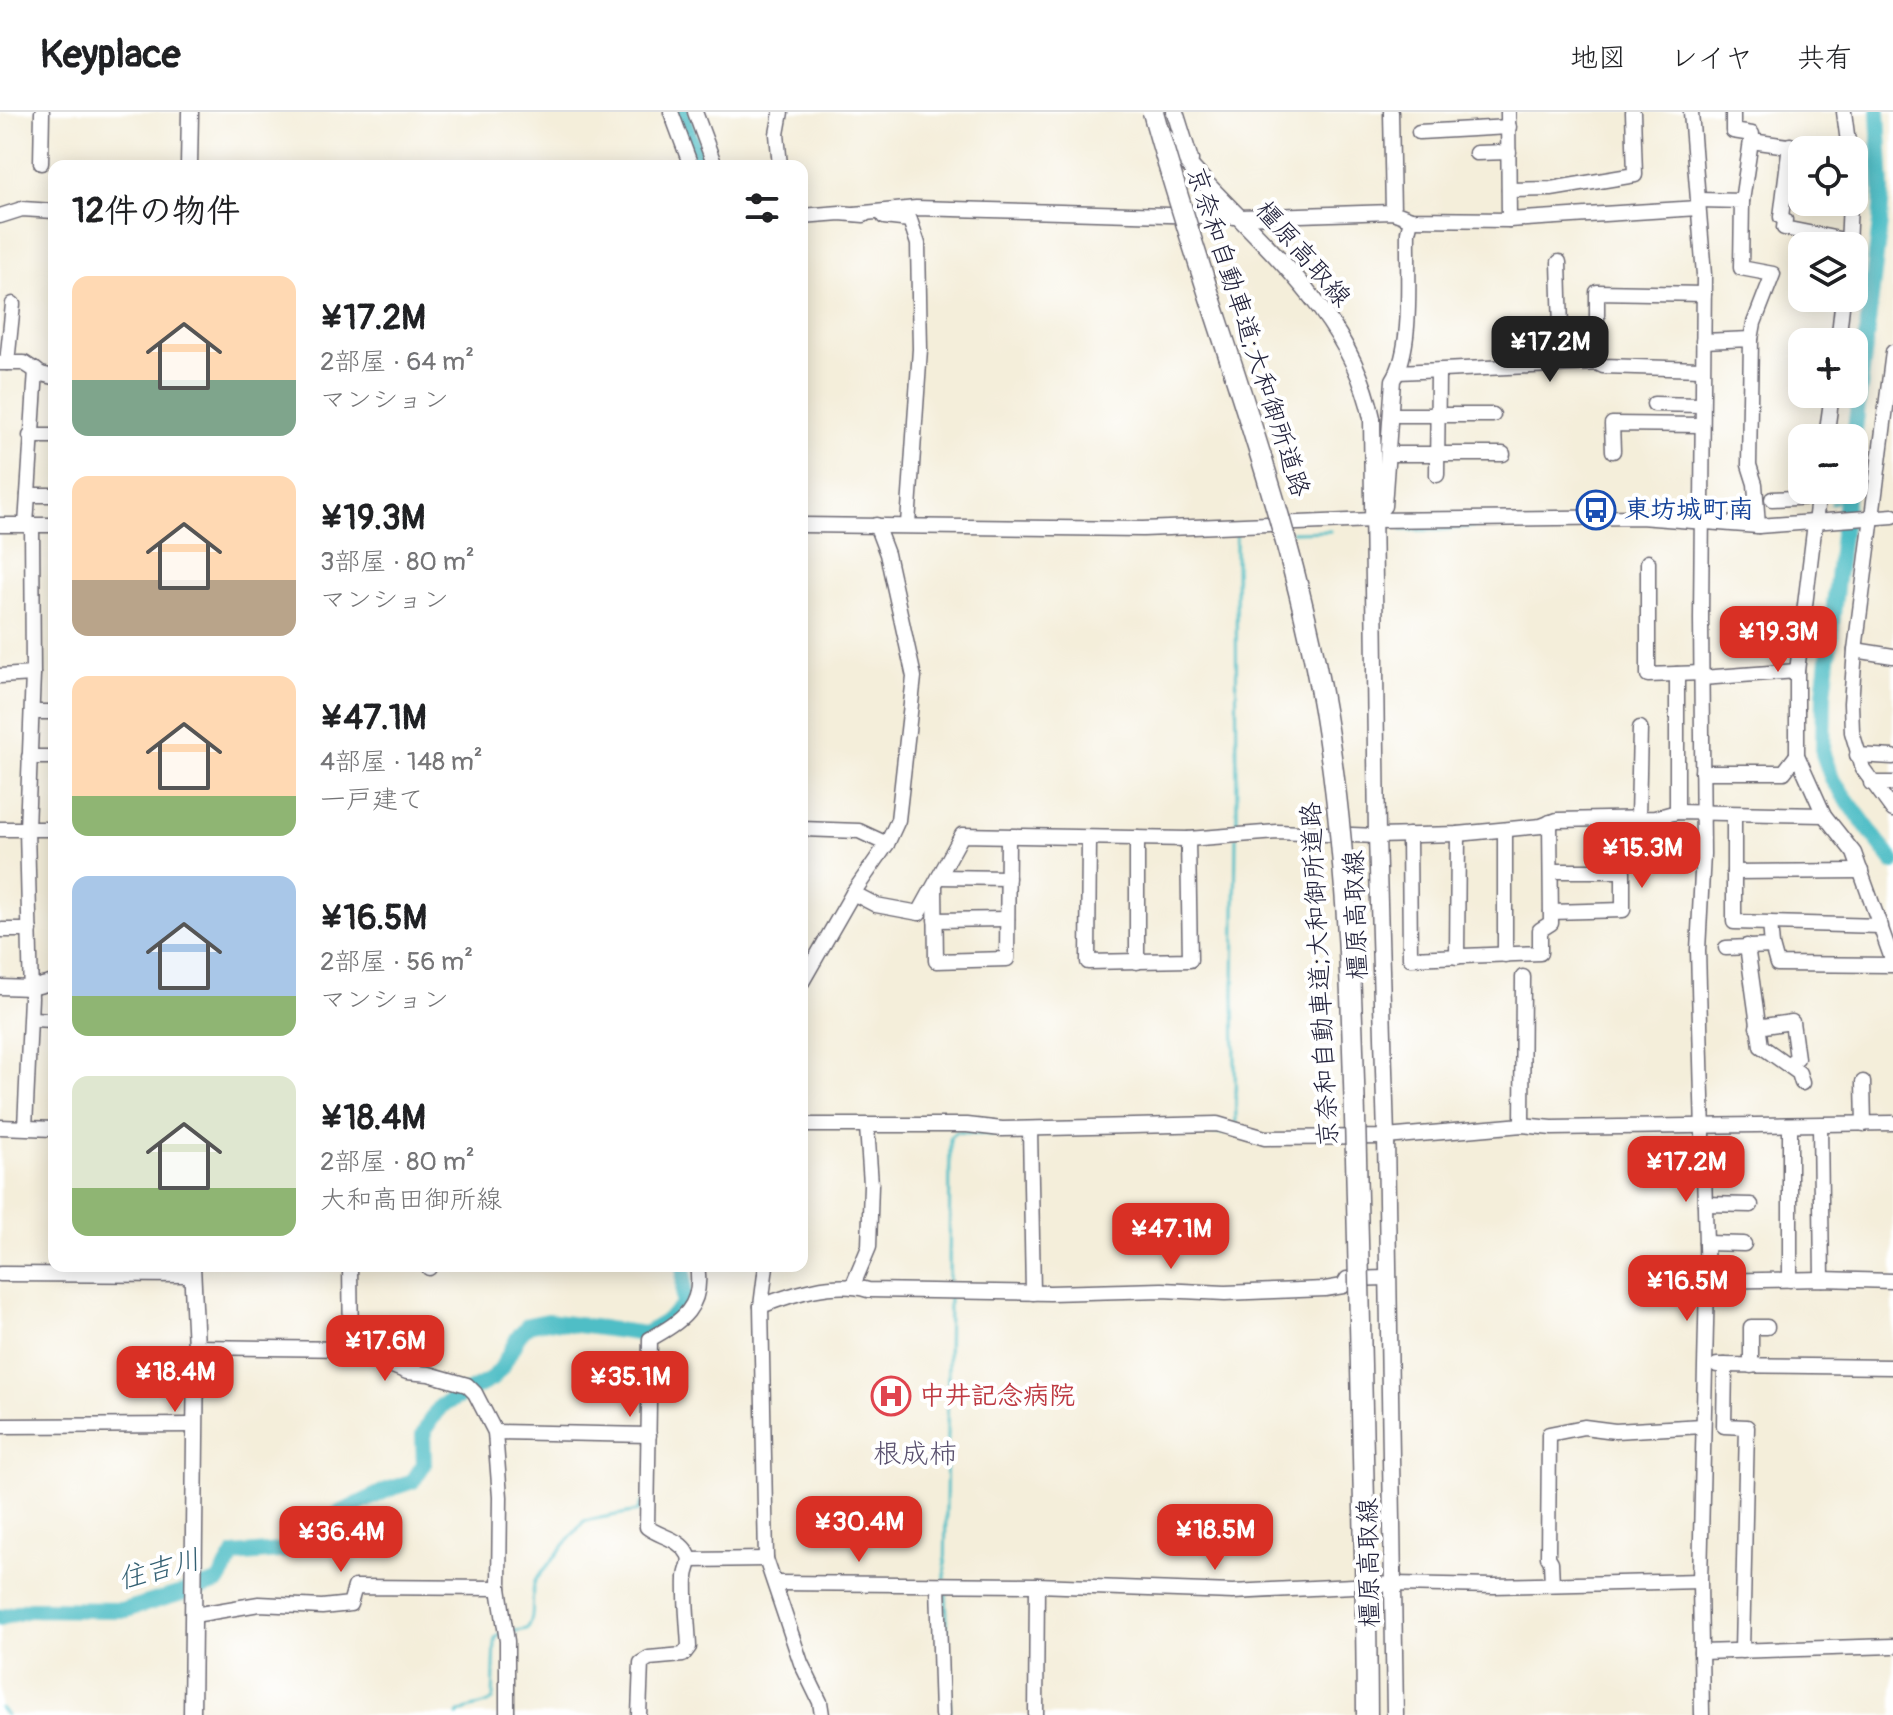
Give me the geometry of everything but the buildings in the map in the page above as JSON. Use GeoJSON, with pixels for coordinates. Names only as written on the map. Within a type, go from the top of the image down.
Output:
{"type":"FeatureCollection","features":[{"type":"Feature","properties":{"kind":"highway","name":"京奈和自動車道;大和御所道路"},"geometry":{"type":"LineString","coordinates":[[1150,112],[1258,444],[1297,578],[1334,774],[1348,914],[1352,1018],[1367,1715]]}},
{"type":"Feature","properties":{"kind":"main road"},"geometry":{"type":"LineString","coordinates":[[189,160],[190,112]]}},
{"type":"Feature","properties":{"kind":"main road","name":"橿原高取線"},"geometry":{"type":"LineString","coordinates":[[1150,112],[1163,135],[1328,317],[1355,363],[1372,418],[1377,836],[1386,1137],[1395,1715]]}},
{"type":"Feature","properties":{"kind":"main road","name":"橿原高取線"},"geometry":{"type":"LineString","coordinates":[[1175,112],[1182,140],[1198,174]]}},
{"type":"Feature","properties":{"kind":"main road"},"geometry":{"type":"LineString","coordinates":[[192,1272],[196,1347],[192,1715]]}},
{"type":"Feature","properties":{"kind":"street"},"geometry":{"type":"LineString","coordinates":[[41,163],[42,112]]}},
{"type":"Feature","properties":{"kind":"street"},"geometry":{"type":"LineString","coordinates":[[671,112],[689,160]]}},
{"type":"Feature","properties":{"kind":"street"},"geometry":{"type":"LineString","coordinates":[[695,112],[713,160]]}},
{"type":"Feature","properties":{"kind":"street"},"geometry":{"type":"LineString","coordinates":[[779,160],[777,134],[781,112]]}},
{"type":"Feature","properties":{"kind":"street"},"geometry":{"type":"LineString","coordinates":[[1391,112],[1393,212]]}},
{"type":"Feature","properties":{"kind":"street"},"geometry":{"type":"LineString","coordinates":[[1509,190],[1551,189],[1635,175],[1633,112]]}},
{"type":"Feature","properties":{"kind":"street"},"geometry":{"type":"LineString","coordinates":[[1691,112],[1704,294],[1701,369],[1703,854],[1698,950],[1707,1281],[1700,1581],[1702,1715]]}},
{"type":"Feature","properties":{"kind":"street"},"geometry":{"type":"LineString","coordinates":[[1733,112],[1733,131],[1752,134],[1742,201],[1741,268],[1773,274],[1751,339],[1749,465],[1755,484],[1758,526]]}},
{"type":"Feature","properties":{"kind":"street"},"geometry":{"type":"LineString","coordinates":[[1844,112],[1847,136]]}},
{"type":"Feature","properties":{"kind":"street"},"geometry":{"type":"LineString","coordinates":[[1419,132],[1508,119],[1509,220]]}},
{"type":"Feature","properties":{"kind":"street"},"geometry":{"type":"LineString","coordinates":[[1751,141],[1788,145]]}},
{"type":"Feature","properties":{"kind":"street"},"geometry":{"type":"LineString","coordinates":[[1476,153],[1509,152]]}},
{"type":"Feature","properties":{"kind":"street"},"geometry":{"type":"LineString","coordinates":[[1788,161],[1781,217],[1785,220],[1784,228],[1801,232]]}},
{"type":"Feature","properties":{"kind":"street"},"geometry":{"type":"LineString","coordinates":[[808,216],[916,208],[1239,217],[1393,212],[1411,219],[1509,220],[1742,201]]}},
{"type":"Feature","properties":{"kind":"street"},"geometry":{"type":"LineString","coordinates":[[0,216],[22,209],[48,211]]}},
{"type":"Feature","properties":{"kind":"street"},"geometry":{"type":"LineString","coordinates":[[855,214],[910,220],[918,244],[920,349],[908,524]]}},
{"type":"Feature","properties":{"kind":"street"},"geometry":{"type":"LineString","coordinates":[[1373,520],[1384,506],[1393,380],[1406,343],[1408,232],[1411,219]]}},
{"type":"Feature","properties":{"kind":"street"},"geometry":{"type":"LineString","coordinates":[[1559,262],[1562,364]]}},
{"type":"Feature","properties":{"kind":"street"},"geometry":{"type":"LineString","coordinates":[[1597,363],[1597,292],[1704,294]]}},
{"type":"Feature","properties":{"kind":"street"},"geometry":{"type":"LineString","coordinates":[[13,304],[4,363],[24,363],[48,376]]}},
{"type":"Feature","properties":{"kind":"street"},"geometry":{"type":"LineString","coordinates":[[1703,341],[1751,339]]}},
{"type":"Feature","properties":{"kind":"street"},"geometry":{"type":"LineString","coordinates":[[1893,352],[1870,518],[1851,703],[1857,755],[1871,783],[1893,810]]}},
{"type":"Feature","properties":{"kind":"street"},"geometry":{"type":"LineString","coordinates":[[1398,372],[1597,363],[1603,366],[1701,369]]}},
{"type":"Feature","properties":{"kind":"street"},"geometry":{"type":"LineString","coordinates":[[25,1127],[31,1019],[27,829],[33,674],[28,495],[36,370]]}},
{"type":"Feature","properties":{"kind":"street"},"geometry":{"type":"LineString","coordinates":[[1437,475],[1438,372]]}},
{"type":"Feature","properties":{"kind":"street"},"geometry":{"type":"LineString","coordinates":[[1654,404],[1701,405]]}},
{"type":"Feature","properties":{"kind":"street"},"geometry":{"type":"LineString","coordinates":[[1391,415],[1493,415]]}},
{"type":"Feature","properties":{"kind":"street"},"geometry":{"type":"LineString","coordinates":[[1613,451],[1612,424],[1701,425]]}},
{"type":"Feature","properties":{"kind":"street"},"geometry":{"type":"LineString","coordinates":[[30,436],[48,436]]}},
{"type":"Feature","properties":{"kind":"street"},"geometry":{"type":"LineString","coordinates":[[1389,454],[1503,454]]}},
{"type":"Feature","properties":{"kind":"street"},"geometry":{"type":"LineString","coordinates":[[28,495],[48,495]]}},
{"type":"Feature","properties":{"kind":"street"},"geometry":{"type":"LineString","coordinates":[[1772,499],[1788,497]]}},
{"type":"Feature","properties":{"kind":"street"},"geometry":{"type":"LineString","coordinates":[[1770,923],[1777,964],[1893,963],[1854,853],[1824,815],[1797,755],[1797,671],[1819,504]]}},
{"type":"Feature","properties":{"kind":"street"},"geometry":{"type":"LineString","coordinates":[[808,525],[1143,529],[1373,520],[1640,517],[1758,526],[1893,516]]}},
{"type":"Feature","properties":{"kind":"street"},"geometry":{"type":"LineString","coordinates":[[0,525],[48,525]]}},
{"type":"Feature","properties":{"kind":"street"},"geometry":{"type":"LineString","coordinates":[[808,968],[887,844],[898,820],[914,677],[887,554],[876,525]]}},
{"type":"Feature","properties":{"kind":"street"},"geometry":{"type":"LineString","coordinates":[[1648,562],[1648,675],[1797,671]]}},
{"type":"Feature","properties":{"kind":"street"},"geometry":{"type":"LineString","coordinates":[[1855,650],[1893,656]]}},
{"type":"Feature","properties":{"kind":"street"},"geometry":{"type":"LineString","coordinates":[[0,676],[33,674]]}},
{"type":"Feature","properties":{"kind":"street"},"geometry":{"type":"LineString","coordinates":[[1677,674],[1677,812]]}},
{"type":"Feature","properties":{"kind":"street"},"geometry":{"type":"LineString","coordinates":[[32,712],[48,712]]}},
{"type":"Feature","properties":{"kind":"street"},"geometry":{"type":"LineString","coordinates":[[1638,818],[1640,728]]}},
{"type":"Feature","properties":{"kind":"street"},"geometry":{"type":"LineString","coordinates":[[1702,772],[1784,772],[1797,755]]}},
{"type":"Feature","properties":{"kind":"street"},"geometry":{"type":"LineString","coordinates":[[1857,755],[1893,757]]}},
{"type":"Feature","properties":{"kind":"street"},"geometry":{"type":"LineString","coordinates":[[29,757],[48,757]]}},
{"type":"Feature","properties":{"kind":"street"},"geometry":{"type":"LineString","coordinates":[[1871,783],[1893,783]]}},
{"type":"Feature","properties":{"kind":"street"},"geometry":{"type":"LineString","coordinates":[[853,893],[876,905],[919,913],[962,835],[1188,839],[1277,832],[1377,836],[1458,834],[1541,826],[1550,822],[1655,818],[1677,812],[1824,815]]}},
{"type":"Feature","properties":{"kind":"street"},"geometry":{"type":"LineString","coordinates":[[1734,814],[1734,922],[1881,926]]}},
{"type":"Feature","properties":{"kind":"street"},"geometry":{"type":"LineString","coordinates":[[1409,835],[1410,958],[1540,953],[1540,930],[1551,923],[1550,822]]}},
{"type":"Feature","properties":{"kind":"street"},"geometry":{"type":"LineString","coordinates":[[0,829],[48,829]]}},
{"type":"Feature","properties":{"kind":"street"},"geometry":{"type":"LineString","coordinates":[[808,829],[859,831],[887,844]]}},
{"type":"Feature","properties":{"kind":"street"},"geometry":{"type":"LineString","coordinates":[[1505,830],[1505,955]]}},
{"type":"Feature","properties":{"kind":"street"},"geometry":{"type":"LineString","coordinates":[[1457,957],[1458,834]]}},
{"type":"Feature","properties":{"kind":"street"},"geometry":{"type":"LineString","coordinates":[[937,881],[936,961],[1007,959],[1008,837]]}},
{"type":"Feature","properties":{"kind":"street"},"geometry":{"type":"LineString","coordinates":[[1089,838],[1088,962],[1190,960],[1188,839]]}},
{"type":"Feature","properties":{"kind":"street"},"geometry":{"type":"LineString","coordinates":[[1137,838],[1137,962]]}},
{"type":"Feature","properties":{"kind":"street"},"geometry":{"type":"LineString","coordinates":[[1551,871],[1623,871],[1623,910],[1551,912]]}},
{"type":"Feature","properties":{"kind":"street"},"geometry":{"type":"LineString","coordinates":[[1734,872],[1861,871]]}},
{"type":"Feature","properties":{"kind":"street"},"geometry":{"type":"LineString","coordinates":[[937,881],[1008,878]]}},
{"type":"Feature","properties":{"kind":"street"},"geometry":{"type":"LineString","coordinates":[[935,920],[1007,919]]}},
{"type":"Feature","properties":{"kind":"street"},"geometry":{"type":"LineString","coordinates":[[0,930],[30,930]]}},
{"type":"Feature","properties":{"kind":"street"},"geometry":{"type":"LineString","coordinates":[[1747,946],[1761,1046],[1799,1073],[1802,1083]]}},
{"type":"Feature","properties":{"kind":"street"},"geometry":{"type":"LineString","coordinates":[[1726,948],[1772,946]]}},
{"type":"Feature","properties":{"kind":"street"},"geometry":{"type":"LineString","coordinates":[[1522,1125],[1523,977]]}},
{"type":"Feature","properties":{"kind":"street"},"geometry":{"type":"LineString","coordinates":[[0,987],[31,988],[48,984]]}},
{"type":"Feature","properties":{"kind":"street"},"geometry":{"type":"LineString","coordinates":[[31,1019],[48,1020]]}},
{"type":"Feature","properties":{"kind":"street"},"geometry":{"type":"LineString","coordinates":[[1757,1027],[1792,1022],[1797,1058],[1788,1064]]}},
{"type":"Feature","properties":{"kind":"street"},"geometry":{"type":"LineString","coordinates":[[1863,1082],[1864,1124]]}},
{"type":"Feature","properties":{"kind":"street"},"geometry":{"type":"LineString","coordinates":[[808,1125],[967,1125],[1030,1133],[1217,1124],[1265,1138],[1386,1137],[1522,1125],[1552,1128],[1893,1123]]}},
{"type":"Feature","properties":{"kind":"street"},"geometry":{"type":"LineString","coordinates":[[1790,1125],[1790,1280]]}},
{"type":"Feature","properties":{"kind":"street"},"geometry":{"type":"LineString","coordinates":[[1820,1125],[1822,1279]]}},
{"type":"Feature","properties":{"kind":"street"},"geometry":{"type":"LineString","coordinates":[[0,1127],[48,1129]]}},
{"type":"Feature","properties":{"kind":"street"},"geometry":{"type":"LineString","coordinates":[[853,1285],[869,1247],[871,1184],[867,1127]]}},
{"type":"Feature","properties":{"kind":"street"},"geometry":{"type":"LineString","coordinates":[[1030,1133],[1033,1293]]}},
{"type":"Feature","properties":{"kind":"street"},"geometry":{"type":"LineString","coordinates":[[1705,1204],[1751,1205]]}},
{"type":"Feature","properties":{"kind":"street"},"geometry":{"type":"LineString","coordinates":[[1706,1243],[1744,1244]]}},
{"type":"Feature","properties":{"kind":"street"},"geometry":{"type":"LineString","coordinates":[[0,1274],[96,1272]]}},
{"type":"Feature","properties":{"kind":"street"},"geometry":{"type":"LineString","coordinates":[[350,1272],[351,1349]]}},
{"type":"Feature","properties":{"kind":"street"},"geometry":{"type":"LineString","coordinates":[[639,1715],[641,1663],[649,1658],[683,1655],[689,1647],[685,1575],[690,1560],[688,1553],[676,1541],[647,1527],[650,1339],[681,1321],[692,1306],[697,1293],[697,1272]]}},
{"type":"Feature","properties":{"kind":"street"},"geometry":{"type":"LineString","coordinates":[[765,1272],[761,1306],[766,1559],[801,1663],[820,1702],[822,1715]]}},
{"type":"Feature","properties":{"kind":"street"},"geometry":{"type":"LineString","coordinates":[[761,1306],[791,1295],[853,1285],[868,1290],[1033,1293],[1325,1289],[1343,1286],[1347,1279],[1387,1278]]}},
{"type":"Feature","properties":{"kind":"street"},"geometry":{"type":"LineString","coordinates":[[1707,1281],[1893,1281]]}},
{"type":"Feature","properties":{"kind":"street"},"geometry":{"type":"LineString","coordinates":[[1751,1366],[1751,1327],[1767,1327]]}},
{"type":"Feature","properties":{"kind":"street"},"geometry":{"type":"LineString","coordinates":[[196,1347],[351,1349],[407,1372],[429,1374],[467,1385],[475,1393],[495,1432],[500,1497],[499,1588],[507,1641],[507,1715]]}},
{"type":"Feature","properties":{"kind":"street"},"geometry":{"type":"LineString","coordinates":[[1704,1365],[1893,1367]]}},
{"type":"Feature","properties":{"kind":"street"},"geometry":{"type":"LineString","coordinates":[[1725,1365],[1724,1426],[1747,1427],[1742,1651]]}},
{"type":"Feature","properties":{"kind":"street"},"geometry":{"type":"LineString","coordinates":[[0,1426],[195,1425]]}},
{"type":"Feature","properties":{"kind":"street"},"geometry":{"type":"LineString","coordinates":[[1552,1584],[1548,1557],[1549,1434],[1584,1427],[1615,1431],[1703,1426]]}},
{"type":"Feature","properties":{"kind":"street"},"geometry":{"type":"LineString","coordinates":[[495,1432],[649,1435]]}},
{"type":"Feature","properties":{"kind":"street"},"geometry":{"type":"LineString","coordinates":[[690,1560],[766,1559]]}},
{"type":"Feature","properties":{"kind":"street"},"geometry":{"type":"LineString","coordinates":[[775,1583],[1037,1585],[1233,1592],[1394,1584],[1494,1586],[1700,1581]]}},
{"type":"Feature","properties":{"kind":"street"},"geometry":{"type":"LineString","coordinates":[[942,1715],[943,1585]]}},
{"type":"Feature","properties":{"kind":"street"},"geometry":{"type":"LineString","coordinates":[[1036,1715],[1037,1585]]}},
{"type":"Feature","properties":{"kind":"street"},"geometry":{"type":"LineString","coordinates":[[194,1615],[259,1604],[322,1607],[350,1604],[355,1587],[499,1588]]}},
{"type":"Feature","properties":{"kind":"street"},"geometry":{"type":"LineString","coordinates":[[1701,1652],[1893,1646]]}},
{"type":"Feature","properties":{"kind":"waterway","name":"住吉川"},"geometry":{"type":"LineString","coordinates":[[681,112],[698,160]]}},
{"type":"Feature","properties":{"kind":"waterway"},"geometry":{"type":"LineString","coordinates":[[1856,424],[1880,223],[1882,191],[1878,112]]}},
{"type":"Feature","properties":{"kind":"waterway"},"geometry":{"type":"LineString","coordinates":[[1845,504],[1824,694],[1823,754],[1833,781],[1893,862]]}},
{"type":"Feature","properties":{"kind":"waterway"},"geometry":{"type":"LineString","coordinates":[[1513,525],[1572,525]]}},
{"type":"Feature","properties":{"kind":"waterway"},"geometry":{"type":"LineString","coordinates":[[1402,530],[1478,526]]}},
{"type":"Feature","properties":{"kind":"waterway"},"geometry":{"type":"LineString","coordinates":[[1292,532],[1330,531]]}},
{"type":"Feature","properties":{"kind":"waterway"},"geometry":{"type":"LineString","coordinates":[[1236,532],[1237,831]]}},
{"type":"Feature","properties":{"kind":"waterway"},"geometry":{"type":"LineString","coordinates":[[1236,838],[1236,1126]]}},
{"type":"Feature","properties":{"kind":"waterway"},"geometry":{"type":"LineString","coordinates":[[949,1287],[950,1137],[956,1132],[1014,1136]]}},
{"type":"Feature","properties":{"kind":"waterway"},"geometry":{"type":"LineString","coordinates":[[1177,1132],[1225,1133]]}},
{"type":"Feature","properties":{"kind":"waterway","name":"住吉川"},"geometry":{"type":"LineString","coordinates":[[0,1618],[31,1609],[125,1610],[218,1582],[234,1555],[289,1550],[312,1527],[387,1490],[413,1481],[424,1464],[423,1435],[441,1406],[492,1379],[528,1325],[548,1321],[645,1334],[683,1307],[684,1272]]}},
{"type":"Feature","properties":{"kind":"waterway"},"geometry":{"type":"LineString","coordinates":[[945,1579],[949,1295]]}},
{"type":"Feature","properties":{"kind":"waterway"},"geometry":{"type":"LineString","coordinates":[[511,1632],[527,1629],[532,1618],[535,1581],[584,1521],[638,1511],[641,1503]]}},
{"type":"Feature","properties":{"kind":"waterway"},"geometry":{"type":"LineString","coordinates":[[946,1591],[950,1715]]}},
{"type":"Feature","properties":{"kind":"waterway"},"geometry":{"type":"LineString","coordinates":[[457,1715],[493,1700],[495,1639],[499,1635]]}},
{"type":"Feature","properties":{"kind":"waterway"},"geometry":{"type":"LineString","coordinates":[[0,1708],[6,1715]]}},
{"type":"Feature","properties":{"kind":"place","name":"東坊城町南"},"geometry":{"type":"Point","coordinates":[1596,510]}},
{"type":"Feature","properties":{"kind":"place","name":"中井記念病院"},"geometry":{"type":"Point","coordinates":[891,1396]}},
{"type":"Feature","properties":{"kind":"district","name":"根成柿"},"geometry":{"type":"Point","coordinates":[915,1454]}}]}
